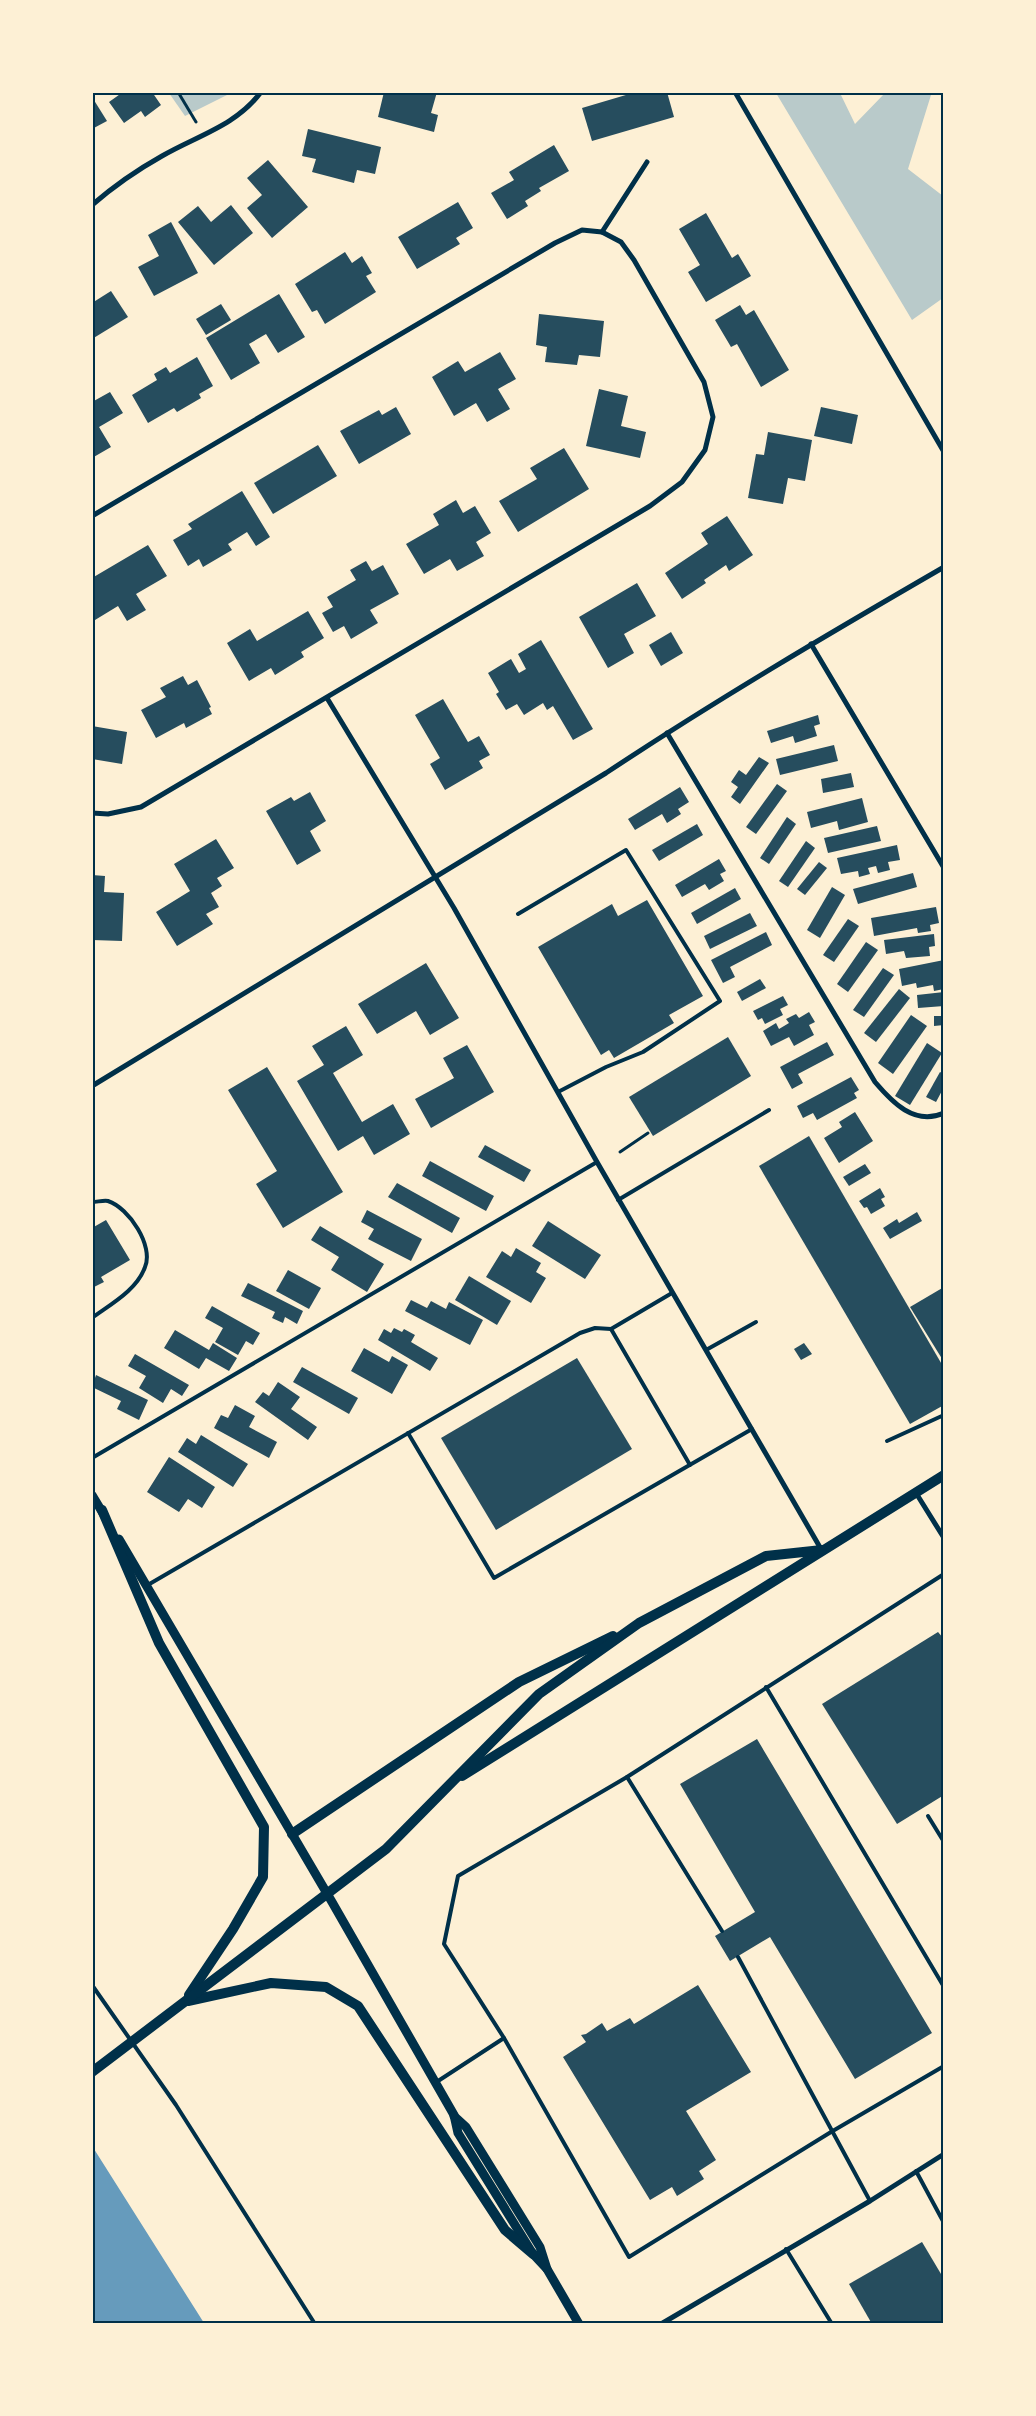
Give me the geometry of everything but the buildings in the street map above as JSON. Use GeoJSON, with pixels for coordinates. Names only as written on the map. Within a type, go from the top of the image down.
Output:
{"type":"FeatureCollection","features":[{"type":"Feature","properties":{"kind":"main road"},"geometry":{"type":"LineString","coordinates":[[446,1786],[944,1474]]}},
{"type":"Feature","properties":{"kind":"main road"},"geometry":{"type":"LineString","coordinates":[[102,1510],[159,1644],[264,1827],[263,1877],[232,1929],[184,2002]]}},
{"type":"Feature","properties":{"kind":"main road"},"geometry":{"type":"LineString","coordinates":[[292,1834],[519,1682],[639,1624],[766,1556],[822,1550]]}},
{"type":"Feature","properties":{"kind":"main road"},"geometry":{"type":"LineString","coordinates":[[92,2072],[386,1849],[446,1786],[539,1694],[639,1624]]}},
{"type":"Feature","properties":{"kind":"main road"},"geometry":{"type":"LineString","coordinates":[[184,2002],[271,1982],[326,1987],[358,2006],[505,2230],[533,2254]]}},
{"type":"Feature","properties":{"kind":"street"},"geometry":{"type":"LineString","coordinates":[[92,205],[114,187],[163,156],[221,127],[250,107],[261,92]]}},
{"type":"Feature","properties":{"kind":"street"},"geometry":{"type":"LineString","coordinates":[[735,92],[944,452]]}},
{"type":"Feature","properties":{"kind":"street"},"geometry":{"type":"LineString","coordinates":[[602,232],[647,162]]}},
{"type":"Feature","properties":{"kind":"street"},"geometry":{"type":"LineString","coordinates":[[92,516],[555,243],[582,230],[602,232],[621,242],[634,260],[704,382],[713,417],[705,450],[682,482],[650,506],[141,807],[108,814],[92,814]]}},
{"type":"Feature","properties":{"kind":"street"},"geometry":{"type":"LineString","coordinates":[[92,1086],[606,773],[811,644],[944,566]]}},
{"type":"Feature","properties":{"kind":"street"},"geometry":{"type":"LineString","coordinates":[[811,644],[944,868]]}},
{"type":"Feature","properties":{"kind":"street"},"geometry":{"type":"LineString","coordinates":[[328,698],[435,876],[618,1200],[822,1550]]}},
{"type":"Feature","properties":{"kind":"street"},"geometry":{"type":"LineString","coordinates":[[667,733],[874,1082],[895,1105],[915,1116],[937,1116],[944,1113]]}},
{"type":"Feature","properties":{"kind":"street"},"geometry":{"type":"LineString","coordinates":[[915,1492],[944,1538]]}},
{"type":"Feature","properties":{"kind":"street"},"geometry":{"type":"LineString","coordinates":[[92,1495],[332,1902],[454,2116],[458,2133],[533,2254],[547,2269],[580,2324]]}},
{"type":"Feature","properties":{"kind":"street"},"geometry":{"type":"LineString","coordinates":[[454,2116],[466,2127],[540,2247],[547,2269]]}},
{"type":"Feature","properties":{"kind":"street"},"geometry":{"type":"LineString","coordinates":[[661,2324],[870,2201],[944,2154]]}},
{"type":"Feature","properties":{"kind":"lane"},"geometry":{"type":"LineString","coordinates":[[518,914],[626,850],[720,1001],[643,1052],[606,1067],[558,1092]]}},
{"type":"Feature","properties":{"kind":"lane"},"geometry":{"type":"LineString","coordinates":[[618,1200],[769,1110]]}},
{"type":"Feature","properties":{"kind":"lane"},"geometry":{"type":"LineString","coordinates":[[92,1458],[597,1162]]}},
{"type":"Feature","properties":{"kind":"lane"},"geometry":{"type":"LineString","coordinates":[[92,1202],[108,1201],[124,1212],[139,1228],[145,1245],[146,1267],[128,1291],[92,1318]]}},
{"type":"Feature","properties":{"kind":"lane"},"geometry":{"type":"LineString","coordinates":[[146,1586],[580,1332],[595,1328],[612,1330],[672,1293]]}},
{"type":"Feature","properties":{"kind":"lane"},"geometry":{"type":"LineString","coordinates":[[706,1350],[756,1322]]}},
{"type":"Feature","properties":{"kind":"lane"},"geometry":{"type":"LineString","coordinates":[[612,1330],[690,1465]]}},
{"type":"Feature","properties":{"kind":"lane"},"geometry":{"type":"LineString","coordinates":[[887,1441],[944,1415]]}},
{"type":"Feature","properties":{"kind":"lane"},"geometry":{"type":"LineString","coordinates":[[408,1433],[494,1578],[752,1429]]}},
{"type":"Feature","properties":{"kind":"lane"},"geometry":{"type":"LineString","coordinates":[[944,1574],[766,1686],[627,1777],[458,1876],[444,1944],[504,2038],[629,2257],[831,2132],[944,2066]]}},
{"type":"Feature","properties":{"kind":"lane"},"geometry":{"type":"LineString","coordinates":[[766,1686],[944,1987]]}},
{"type":"Feature","properties":{"kind":"lane"},"geometry":{"type":"LineString","coordinates":[[627,1777],[722,1931]]}},
{"type":"Feature","properties":{"kind":"lane"},"geometry":{"type":"LineString","coordinates":[[928,1816],[944,1842]]}},
{"type":"Feature","properties":{"kind":"lane"},"geometry":{"type":"LineString","coordinates":[[738,1957],[870,2201]]}},
{"type":"Feature","properties":{"kind":"lane"},"geometry":{"type":"LineString","coordinates":[[92,1985],[176,2105],[315,2324]]}},
{"type":"Feature","properties":{"kind":"lane"},"geometry":{"type":"LineString","coordinates":[[435,2083],[504,2038]]}},
{"type":"Feature","properties":{"kind":"lane"},"geometry":{"type":"LineString","coordinates":[[916,2171],[944,2223]]}},
{"type":"Feature","properties":{"kind":"lane"},"geometry":{"type":"LineString","coordinates":[[786,2249],[832,2324]]}},
{"type":"Feature","properties":{"kind":"path"},"geometry":{"type":"LineString","coordinates":[[178,92],[196,122]]}},
{"type":"Feature","properties":{"kind":"path"},"geometry":{"type":"LineString","coordinates":[[620,1152],[648,1133]]}},
{"type":"Feature","properties":{"kind":"shaded area"},"geometry":{"type":"Polygon","coordinates":[[[169,93],[231,93],[185,116],[169,93]]]}},
{"type":"Feature","properties":{"kind":"shaded area"},"geometry":{"type":"Polygon","coordinates":[[[776,93],[840,93],[855,124],[885,93],[929,93],[931,95],[908,169],[943,196],[943,298],[912,320],[776,93]]]}},
{"type":"Feature","properties":{"kind":"water"},"geometry":{"type":"Polygon","coordinates":[[[93,2146],[94,2149],[204,2323],[93,2323],[93,2146]]]}}]}
